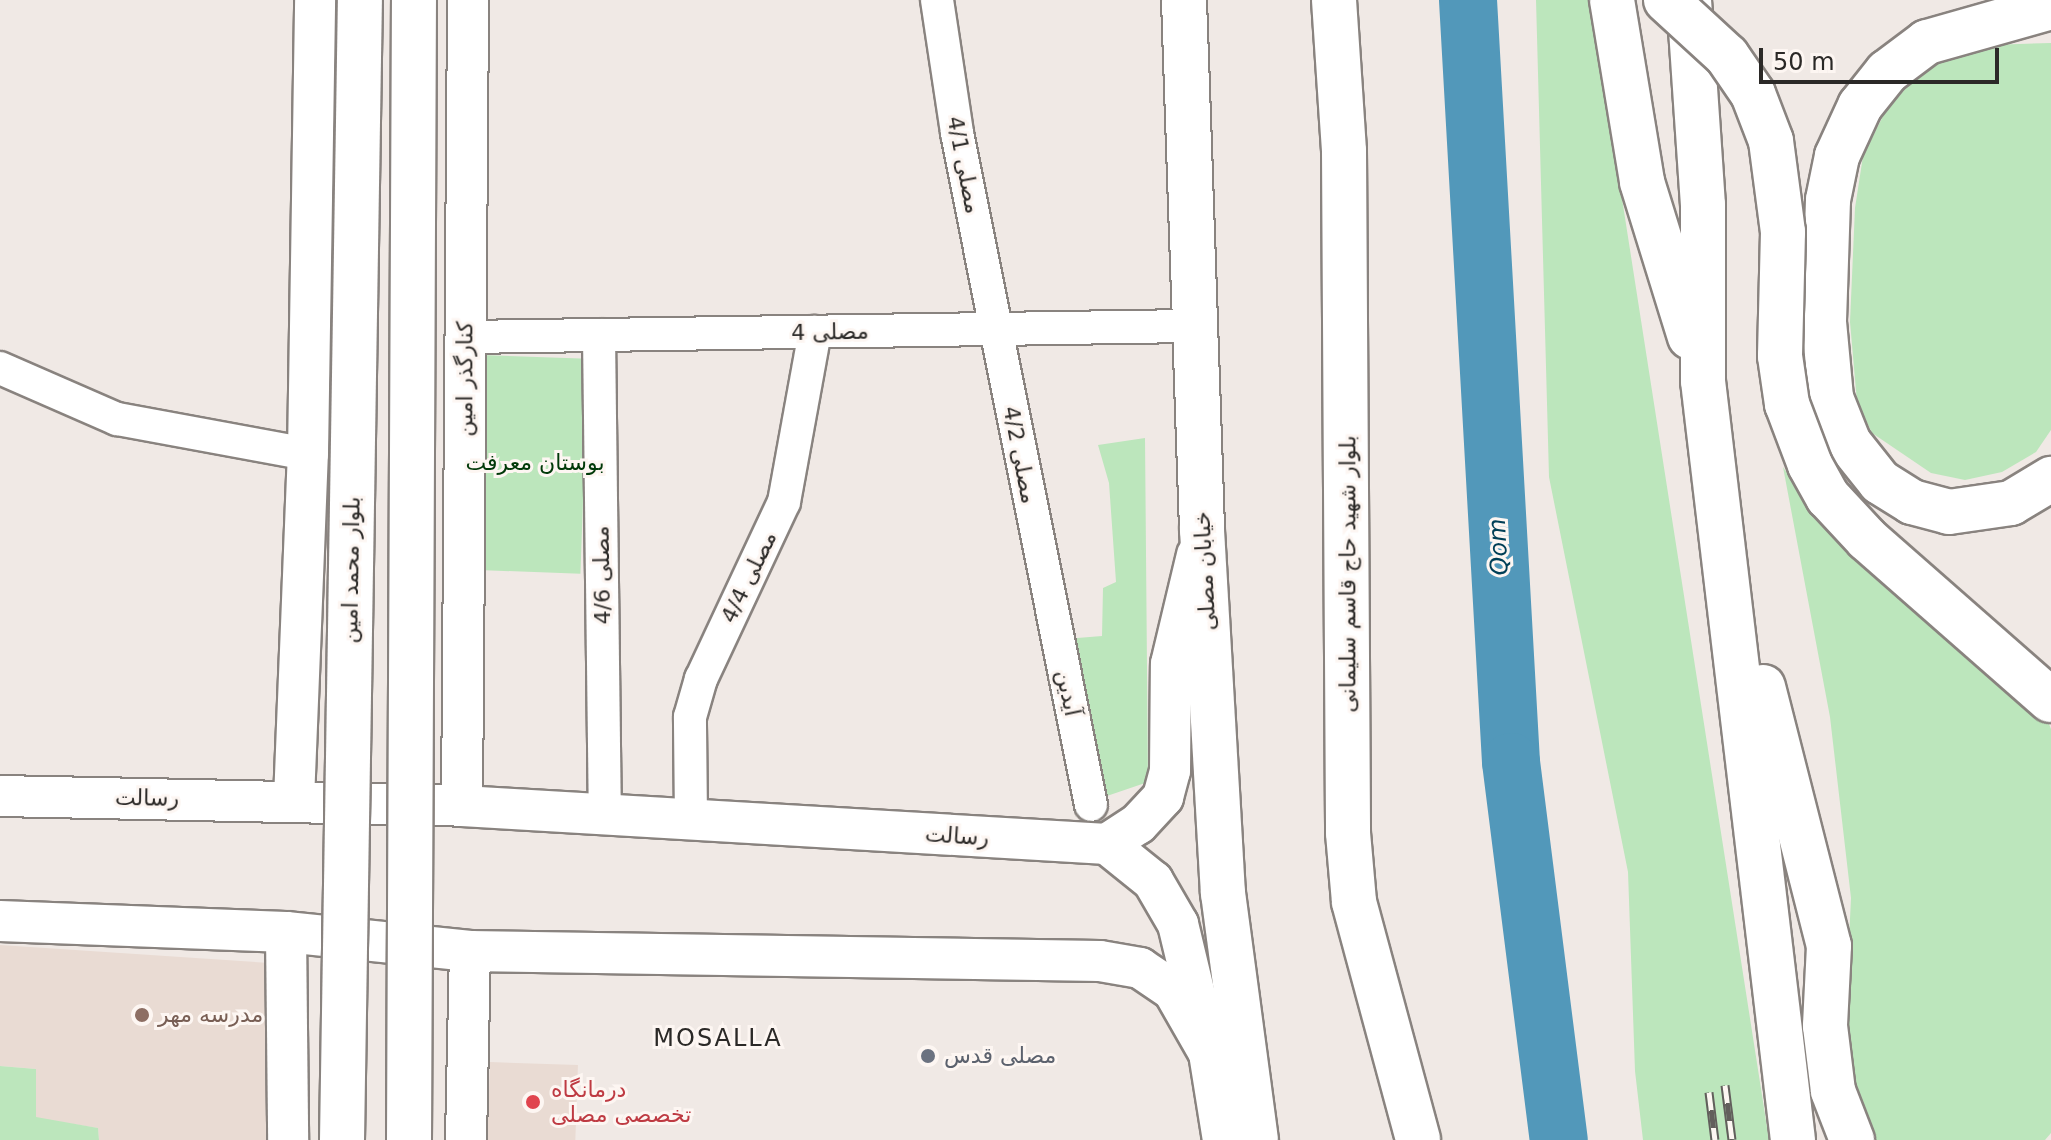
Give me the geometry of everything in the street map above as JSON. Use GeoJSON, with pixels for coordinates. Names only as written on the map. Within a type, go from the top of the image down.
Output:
{"type":"FeatureCollection","features":[{"type":"Feature","properties":{"kind":"main road","name":"بلوار محمد امین"},"geometry":{"type":"LineString","coordinates":[[342,1140],[360,0]]}},
{"type":"Feature","properties":{"kind":"main road"},"geometry":{"type":"LineString","coordinates":[[409,1140],[414,0]]}},
{"type":"Feature","properties":{"kind":"main road","name":"خیابان مصلی"},"geometry":{"type":"LineString","coordinates":[[1184,0],[1202,530],[1223,893],[1256,1140]]}},
{"type":"Feature","properties":{"kind":"main road","name":"بلوار شهید حاج قاسم سلیمانی"},"geometry":{"type":"LineString","coordinates":[[1334,0],[1344,151],[1348,833],[1354,902],[1418,1140]]}},
{"type":"Feature","properties":{"kind":"main road"},"geometry":{"type":"LineString","coordinates":[[1612,0],[1642,182],[1703,381]]}},
{"type":"Feature","properties":{"kind":"main road"},"geometry":{"type":"LineString","coordinates":[[1666,0],[1727,56],[1753,94],[1771,141],[1783,232],[1780,356],[1787,404],[1810,465],[1828,497],[1867,539],[2050,700]]}},
{"type":"Feature","properties":{"kind":"main road"},"geometry":{"type":"LineString","coordinates":[[1689,0],[1703,205],[1703,381],[1726,537],[1793,1140]]}},
{"type":"Feature","properties":{"kind":"main road"},"geometry":{"type":"LineString","coordinates":[[2047,483],[1983,511],[1949,512],[1912,502],[1880,482],[1849,443],[1831,398],[1824,322],[1828,200],[1837,156],[1860,106],[1887,72],[1927,42],[2051,7]]}},
{"type":"Feature","properties":{"kind":"main road"},"geometry":{"type":"LineString","coordinates":[[1726,537],[1829,946],[1825,1026],[1833,1091],[1852,1140]]}},
{"type":"Feature","properties":{"kind":"street"},"geometry":{"type":"LineString","coordinates":[[294,800],[308,454],[315,0]]}},
{"type":"Feature","properties":{"kind":"street","name":"کنارگذر امین"},"geometry":{"type":"LineString","coordinates":[[462,806],[466,337],[463,31],[468,0]]}},
{"type":"Feature","properties":{"kind":"street","name":"مصلی 4/1"},"geometry":{"type":"LineString","coordinates":[[937,0],[996,330]]}},
{"type":"Feature","properties":{"kind":"street","name":"مصلی 4"},"geometry":{"type":"LineString","coordinates":[[466,337],[1194,326]]}},
{"type":"Feature","properties":{"kind":"street","name":"مصلی 4/2"},"geometry":{"type":"LineString","coordinates":[[996,330],[1045,580]]}},
{"type":"Feature","properties":{"kind":"street","name":"مصلی 4/4"},"geometry":{"type":"LineString","coordinates":[[691,820],[690,717],[701,679],[784,502],[815,332]]}},
{"type":"Feature","properties":{"kind":"street","name":"مصلی 4/6"},"geometry":{"type":"LineString","coordinates":[[599,335],[605,815]]}},
{"type":"Feature","properties":{"kind":"street"},"geometry":{"type":"LineString","coordinates":[[0,368],[117,419],[308,454]]}},
{"type":"Feature","properties":{"kind":"street"},"geometry":{"type":"LineString","coordinates":[[1098,831],[1138,824],[1163,797],[1170,771],[1171,664],[1202,530]]}},
{"type":"Feature","properties":{"kind":"street","name":"آیدین"},"geometry":{"type":"LineString","coordinates":[[1045,580],[1098,831]]}},
{"type":"Feature","properties":{"kind":"street","name":"رسالت"},"geometry":{"type":"LineString","coordinates":[[0,796],[294,800],[462,806],[691,820],[1098,831]]}},
{"type":"Feature","properties":{"kind":"street"},"geometry":{"type":"LineString","coordinates":[[1098,831],[1153,881],[1178,924],[1209,1053],[1223,1140]]}},
{"type":"Feature","properties":{"kind":"street"},"geometry":{"type":"LineString","coordinates":[[0,921],[286,932],[470,951],[1100,961],[1140,968],[1173,990],[1209,1053]]}},
{"type":"Feature","properties":{"kind":"street"},"geometry":{"type":"LineString","coordinates":[[286,932],[288,1140]]}},
{"type":"Feature","properties":{"kind":"street"},"geometry":{"type":"LineString","coordinates":[[466,1140],[470,951]]}},
{"type":"Feature","properties":{"kind":"shaded area","name":"مدرسه مهر"},"geometry":{"type":"Polygon","coordinates":[[[0,945],[285,964],[281,1140],[99,1140],[98,1128],[36,1118],[36,1069],[0,1066],[0,945]]]}},
{"type":"Feature","properties":{"kind":"shaded area","name":"درمانگاه تخصصی مصلی"},"geometry":{"type":"Polygon","coordinates":[[[490,1062],[578,1065],[575,1140],[487,1140],[490,1062]]]}},
{"type":"Feature","properties":{"kind":"green space"},"geometry":{"type":"Polygon","coordinates":[[[1536,0],[1591,0],[1769,1140],[1643,1140],[1635,1071],[1628,872],[1549,477],[1536,0]]]}},
{"type":"Feature","properties":{"kind":"green space"},"geometry":{"type":"Polygon","coordinates":[[[2051,43],[2051,430],[2036,452],[2002,472],[1965,480],[1931,473],[1872,433],[1857,402],[1850,322],[1855,208],[1863,156],[1884,114],[1910,83],[1941,60],[1989,45],[2051,43]]]}},
{"type":"Feature","properties":{"kind":"green space","name":"بوستان معرفت"},"geometry":{"type":"Polygon","coordinates":[[[480,355],[588,359],[580,574],[472,570],[480,355]]]}},
{"type":"Feature","properties":{"kind":"green space"},"geometry":{"type":"Polygon","coordinates":[[[1145,438],[1148,782],[1104,797],[1065,639],[1102,636],[1103,588],[1116,582],[1109,483],[1098,445],[1145,438]]]}},
{"type":"Feature","properties":{"kind":"green space"},"geometry":{"type":"Polygon","coordinates":[[[1783,467],[1817,518],[2047,719],[2051,729],[2051,1133],[2045,1140],[1872,1140],[1850,1090],[1845,1023],[1851,898],[1830,717],[1783,467]]]}},
{"type":"Feature","properties":{"kind":"green space"},"geometry":{"type":"Polygon","coordinates":[[[0,1066],[36,1069],[36,1117],[98,1128],[99,1140],[0,1140],[0,1066]]]}},
{"type":"Feature","properties":{"kind":"waterway","name":"Qom"},"geometry":{"type":"LineString","coordinates":[[1468,0],[1511,762],[1559,1140]]}},
{"type":"Feature","properties":{"kind":"railway"},"geometry":{"type":"LineString","coordinates":[[1725,1085],[1732,1140]]}},
{"type":"Feature","properties":{"kind":"railway"},"geometry":{"type":"LineString","coordinates":[[1709,1092],[1715,1140]]}},
{"type":"Feature","properties":{"kind":"place","name":"مدرسه مهر"},"geometry":{"type":"Point","coordinates":[142,1015]}},
{"type":"Feature","properties":{"kind":"place","name":"مصلی قدس"},"geometry":{"type":"Point","coordinates":[928,1056]}},
{"type":"Feature","properties":{"kind":"place","name":"درمانگاه تخصصی مصلی"},"geometry":{"type":"Point","coordinates":[533,1102]}},
{"type":"Feature","properties":{"kind":"district","name":"MOSALLA"},"geometry":{"type":"Point","coordinates":[718,1039]}}]}
